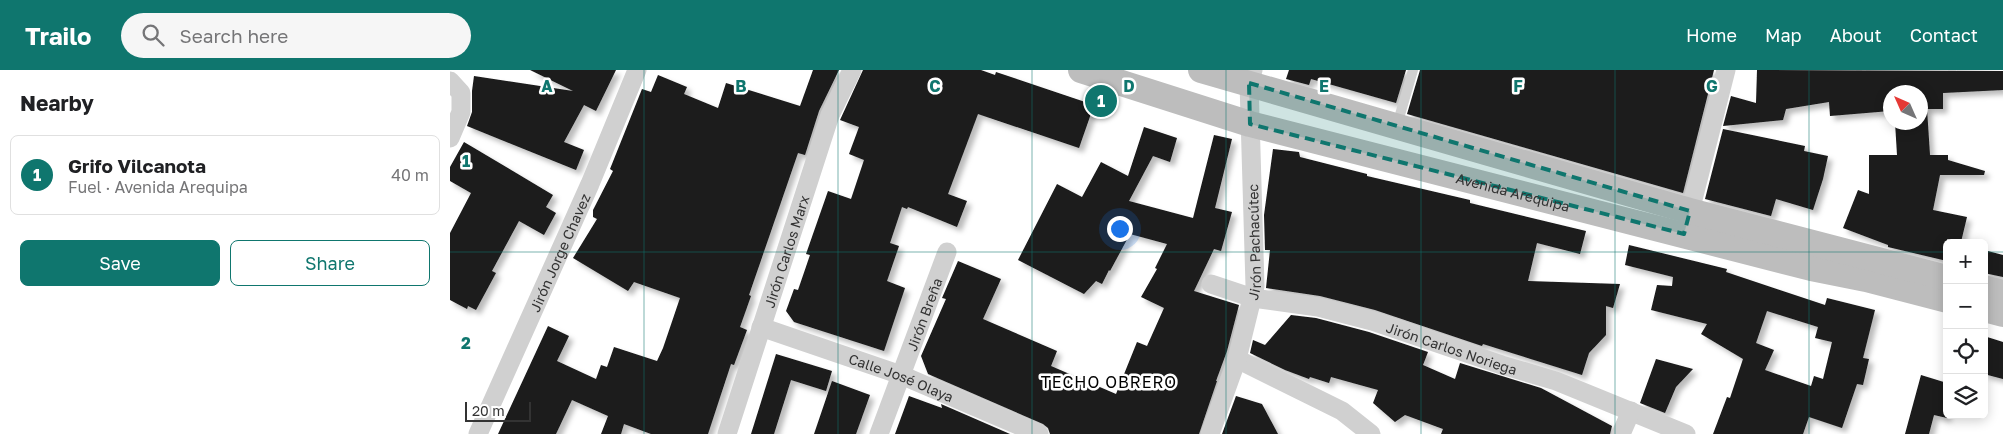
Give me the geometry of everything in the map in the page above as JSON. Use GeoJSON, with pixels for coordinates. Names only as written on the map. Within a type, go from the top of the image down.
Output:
{"type":"FeatureCollection","features":[{"type":"Feature","properties":{"kind":"street","name":"Jirón Jorge Chavez"},"geometry":{"type":"LineString","coordinates":[[478,434],[586,193],[637,70]]}},
{"type":"Feature","properties":{"kind":"street","name":"Jirón Carlos Marx"},"geometry":{"type":"LineString","coordinates":[[727,434],[830,115],[852,70]]}},
{"type":"Feature","properties":{"kind":"street","name":"Avenida Arequipa"},"geometry":{"type":"LineString","coordinates":[[1201,70],[1251,76],[1687,222],[1811,268],[1866,279],[1943,299]]}},
{"type":"Feature","properties":{"kind":"street"},"geometry":{"type":"LineString","coordinates":[[1687,222],[1726,70]]}},
{"type":"Feature","properties":{"kind":"street","name":"Avenida Arequipa"},"geometry":{"type":"LineString","coordinates":[[1093,72],[1250,124],[1943,277]]}},
{"type":"Feature","properties":{"kind":"street","name":"Jirón Pachacútec"},"geometry":{"type":"LineString","coordinates":[[1210,434],[1237,360],[1255,286],[1250,124],[1251,76]]}},
{"type":"Feature","properties":{"kind":"street"},"geometry":{"type":"LineString","coordinates":[[450,138],[461,112],[455,87]]}},
{"type":"Feature","properties":{"kind":"street","name":"Jirón Breña"},"geometry":{"type":"LineString","coordinates":[[879,434],[946,252]]}},
{"type":"Feature","properties":{"kind":"street","name":"Jirón Carlos Noriega"},"geometry":{"type":"LineString","coordinates":[[1211,284],[1253,298],[1318,307],[1372,321],[1502,365],[1556,381],[1686,434]]}},
{"type":"Feature","properties":{"kind":"street"},"geometry":{"type":"LineString","coordinates":[[1988,289],[2003,293]]}},
{"type":"Feature","properties":{"kind":"street"},"geometry":{"type":"LineString","coordinates":[[1988,311],[2003,314]]}},
{"type":"Feature","properties":{"kind":"street","name":"Calle José Olaya"},"geometry":{"type":"LineString","coordinates":[[761,327],[901,375],[1039,434]]}},
{"type":"Feature","properties":{"kind":"street"},"geometry":{"type":"LineString","coordinates":[[1237,360],[1342,411],[1371,434]]}},
{"type":"Feature","properties":{"kind":"street"},"geometry":{"type":"LineString","coordinates":[[1621,434],[1631,412]]}},
{"type":"Feature","properties":{"kind":"lane"},"geometry":{"type":"LineString","coordinates":[[1396,126],[1413,70]]}},
{"type":"Feature","properties":{"kind":"highlighted area"},"geometry":{"type":"Polygon","coordinates":[[[1249,83],[1690,211],[1684,234],[1250,124],[1249,83]]]}},
{"type":"Feature","properties":{"kind":"building"},"geometry":{"type":"Polygon","coordinates":[[[530,70],[616,70],[596,111],[584,105],[564,142],[584,150],[576,170],[467,126],[472,112],[474,76],[573,91],[530,70]]]}},
{"type":"Feature","properties":{"kind":"building"},"geometry":{"type":"Polygon","coordinates":[[[813,70],[839,70],[819,111],[805,155],[798,153],[749,295],[751,296],[740,327],[747,330],[734,365],[731,364],[708,434],[651,434],[624,424],[621,434],[601,434],[608,416],[572,400],[556,434],[498,434],[548,326],[569,336],[557,361],[596,379],[601,365],[607,367],[614,347],[657,361],[663,348],[680,298],[634,282],[628,291],[573,258],[597,219],[593,217],[593,210],[613,171],[610,169],[642,89],[651,92],[658,75],[687,87],[684,94],[718,108],[726,83],[800,106],[813,70]]]}},
{"type":"Feature","properties":{"kind":"building"},"geometry":{"type":"Polygon","coordinates":[[[863,70],[981,70],[995,75],[996,72],[1094,105],[1079,148],[978,114],[948,194],[967,201],[957,227],[908,207],[907,209],[902,207],[890,243],[899,246],[887,281],[905,288],[884,351],[794,322],[786,311],[794,289],[798,290],[810,255],[806,254],[828,191],[851,199],[864,160],[849,154],[859,127],[840,120],[863,70]]]}},
{"type":"Feature","properties":{"kind":"building"},"geometry":{"type":"Polygon","coordinates":[[[1289,70],[1406,70],[1396,103],[1311,79],[1309,85],[1286,79],[1289,70]]]}},
{"type":"Feature","properties":{"kind":"building"},"geometry":{"type":"Polygon","coordinates":[[[1420,70],[1714,70],[1683,193],[1407,114],[1420,70]]]}},
{"type":"Feature","properties":{"kind":"building"},"geometry":{"type":"Polygon","coordinates":[[[1757,70],[2003,71],[2003,90],[1943,93],[1943,109],[1928,109],[1928,85],[1883,85],[1883,112],[1830,116],[1829,102],[1786,109],[1783,120],[1723,126],[1731,96],[1756,103],[1757,70]]]}},
{"type":"Feature","properties":{"kind":"building"},"geometry":{"type":"Polygon","coordinates":[[[1928,124],[1930,155],[1948,155],[1948,160],[1985,171],[1984,175],[1940,175],[1933,210],[1967,217],[1962,239],[1943,239],[1943,260],[1888,247],[1888,245],[1843,228],[1858,190],[1869,194],[1869,155],[1897,155],[1895,130],[1928,130],[1928,124]]]}},
{"type":"Feature","properties":{"kind":"building"},"geometry":{"type":"Polygon","coordinates":[[[1144,127],[1177,138],[1170,162],[1153,156],[1129,201],[1193,218],[1214,135],[1232,139],[1215,208],[1232,212],[1221,251],[1214,249],[1194,291],[1239,305],[1227,351],[1199,434],[1050,434],[1048,428],[1043,424],[928,374],[921,356],[946,299],[942,298],[958,261],[1001,279],[983,319],[1057,351],[1051,366],[1116,394],[1137,342],[1147,346],[1164,308],[1141,297],[1157,269],[1155,268],[1167,244],[1130,234],[1102,284],[1096,281],[1084,294],[1018,260],[1057,184],[1082,197],[1101,162],[1128,176],[1144,127]]]}},
{"type":"Feature","properties":{"kind":"building"},"geometry":{"type":"Polygon","coordinates":[[[1723,129],[1805,146],[1804,151],[1828,156],[1813,210],[1776,199],[1771,216],[1705,199],[1723,129]]]}},
{"type":"Feature","properties":{"kind":"building"},"geometry":{"type":"Polygon","coordinates":[[[464,142],[553,195],[546,207],[556,213],[544,235],[519,221],[492,271],[496,273],[476,310],[468,306],[467,309],[450,300],[450,233],[471,193],[450,181],[450,167],[464,142]]]}},
{"type":"Feature","properties":{"kind":"building"},"geometry":{"type":"Polygon","coordinates":[[[1273,149],[1299,152],[1300,157],[1367,174],[1367,176],[1470,200],[1470,203],[1586,231],[1580,254],[1537,243],[1528,281],[1620,284],[1613,308],[1606,306],[1606,335],[1589,353],[1582,375],[1483,344],[1482,346],[1375,310],[1320,296],[1266,288],[1270,250],[1265,250],[1264,215],[1273,149]]]}},
{"type":"Feature","properties":{"kind":"building"},"geometry":{"type":"Polygon","coordinates":[[[1629,245],[1727,269],[1726,272],[1825,305],[1827,298],[1875,310],[1863,358],[1869,359],[1863,385],[1857,384],[1842,428],[1809,417],[1803,434],[1713,434],[1727,397],[1730,398],[1743,359],[1701,334],[1707,324],[1651,310],[1657,285],[1672,286],[1673,277],[1625,265],[1629,245]],[[1767,311],[1756,343],[1774,350],[1765,370],[1811,386],[1814,376],[1823,379],[1832,342],[1815,338],[1818,327],[1767,311]]]}},
{"type":"Feature","properties":{"kind":"building"},"geometry":{"type":"Polygon","coordinates":[[[1988,251],[2003,255],[2003,277],[1988,274],[1988,251]]]}},
{"type":"Feature","properties":{"kind":"building"},"geometry":{"type":"Polygon","coordinates":[[[1291,315],[1316,318],[1369,332],[1428,352],[1423,365],[1455,379],[1460,363],[1541,388],[1612,426],[1610,434],[1441,434],[1443,429],[1405,415],[1395,422],[1373,403],[1378,390],[1331,377],[1329,383],[1310,377],[1309,379],[1250,353],[1253,340],[1265,345],[1291,315]]]}},
{"type":"Feature","properties":{"kind":"building"},"geometry":{"type":"Polygon","coordinates":[[[1988,337],[2003,342],[2003,379],[1988,375],[1988,337]]]}},
{"type":"Feature","properties":{"kind":"building"},"geometry":{"type":"Polygon","coordinates":[[[776,354],[832,371],[826,391],[791,380],[774,434],[751,434],[776,354]]]}},
{"type":"Feature","properties":{"kind":"building"},"geometry":{"type":"Polygon","coordinates":[[[1656,359],[1693,369],[1676,387],[1665,413],[1640,403],[1656,359]]]}},
{"type":"Feature","properties":{"kind":"building"},"geometry":{"type":"Polygon","coordinates":[[[1921,375],[1943,382],[1943,417],[1934,415],[1929,434],[1905,434],[1921,375]]]}},
{"type":"Feature","properties":{"kind":"building"},"geometry":{"type":"Polygon","coordinates":[[[832,381],[870,395],[856,434],[814,434],[832,381]]]}},
{"type":"Feature","properties":{"kind":"building"},"geometry":{"type":"Polygon","coordinates":[[[909,396],[942,408],[941,404],[1010,434],[895,434],[909,396]]]}},
{"type":"Feature","properties":{"kind":"building"},"geometry":{"type":"Polygon","coordinates":[[[1236,396],[1262,404],[1278,434],[1222,434],[1236,396]]]}},
{"type":"Feature","properties":{"kind":"place","name":"Grifo Vilcanota"},"geometry":{"type":"Point","coordinates":[1101,101]}},
{"type":"Feature","properties":{"kind":"district","name":"TECHO OBRERO"},"geometry":{"type":"Point","coordinates":[1109,382]}}]}
